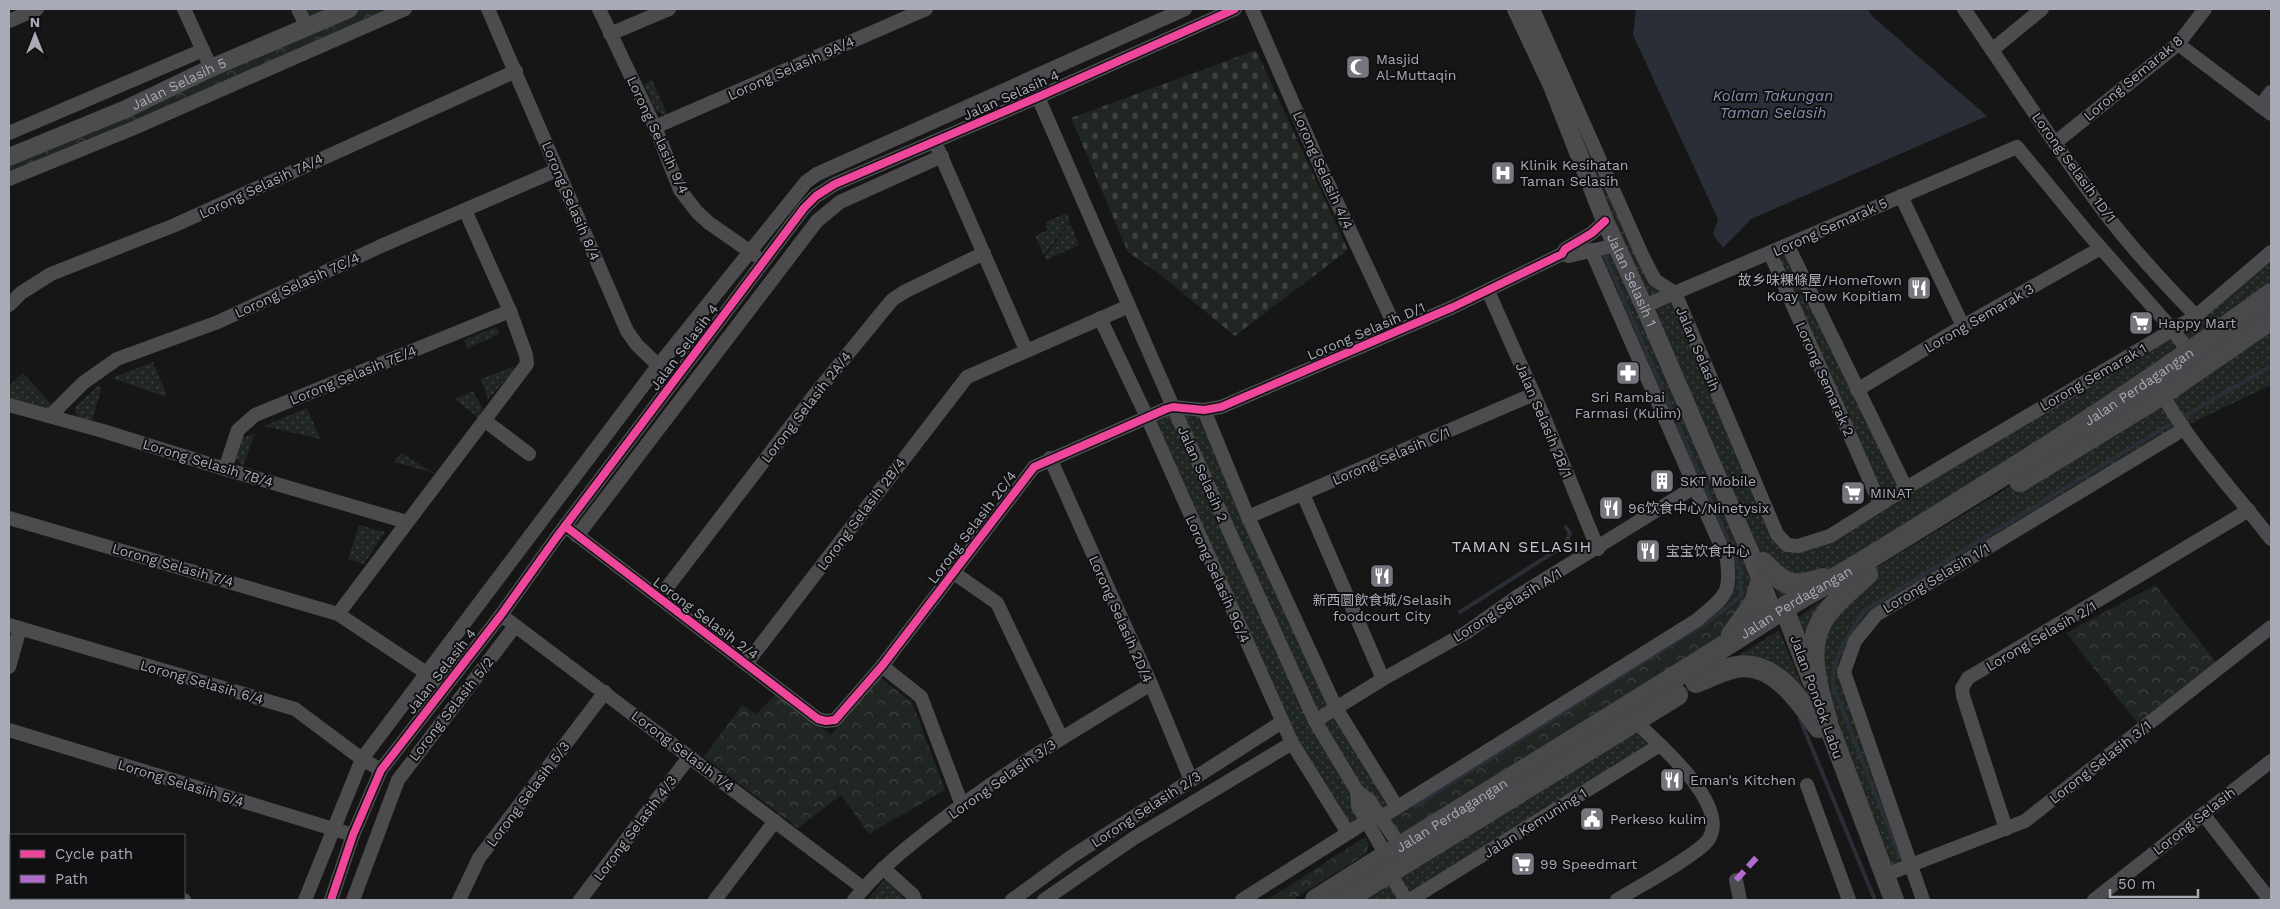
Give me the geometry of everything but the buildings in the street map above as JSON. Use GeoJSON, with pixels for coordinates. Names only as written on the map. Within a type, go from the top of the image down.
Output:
{"type":"FeatureCollection","features":[{"type":"Feature","properties":{"kind":"main road","name":"Jalan Perdagangan"},"geometry":{"type":"LineString","coordinates":[[1857,573],[2166,401],[2195,362],[2271,294]]}},
{"type":"Feature","properties":{"kind":"main road","name":"Jalan Perdagangan"},"geometry":{"type":"LineString","coordinates":[[1344,900],[1392,858],[1719,651],[1782,619],[2195,362],[2271,319]]}},
{"type":"Feature","properties":{"kind":"main road"},"geometry":{"type":"LineString","coordinates":[[1719,651],[1755,604],[1758,566],[1778,579],[1802,586],[1857,573]]}},
{"type":"Feature","properties":{"kind":"main road"},"geometry":{"type":"LineString","coordinates":[[1823,724],[1816,684],[1814,640],[1827,612],[1857,573]]}},
{"type":"Feature","properties":{"kind":"main road","name":"Jalan Perdagangan"},"geometry":{"type":"LineString","coordinates":[[1316,900],[1636,722],[1696,682],[1782,619]]}},
{"type":"Feature","properties":{"kind":"main road","name":"Jalan Pondok Labu"},"geometry":{"type":"LineString","coordinates":[[1782,619],[1823,724],[1845,771],[1894,900]]}},
{"type":"Feature","properties":{"kind":"main road"},"geometry":{"type":"LineString","coordinates":[[1696,682],[1738,667],[1764,672],[1787,685],[1823,724]]}},
{"type":"Feature","properties":{"kind":"street"},"geometry":{"type":"LineString","coordinates":[[9,22],[37,9]]}},
{"type":"Feature","properties":{"kind":"street"},"geometry":{"type":"LineString","coordinates":[[184,9],[211,68]]}},
{"type":"Feature","properties":{"kind":"street"},"geometry":{"type":"LineString","coordinates":[[300,9],[307,27]]}},
{"type":"Feature","properties":{"kind":"street","name":"Jalan Selasih 5"},"geometry":{"type":"LineString","coordinates":[[9,157],[126,109],[211,68],[349,9]]}},
{"type":"Feature","properties":{"kind":"street"},"geometry":{"type":"LineString","coordinates":[[9,179],[134,128],[406,9]]}},
{"type":"Feature","properties":{"kind":"street","name":"Lorong Selasih 8/4"},"geometry":{"type":"LineString","coordinates":[[488,9],[627,331],[637,346],[675,380]]}},
{"type":"Feature","properties":{"kind":"street","name":"Lorong Selasih 9/4"},"geometry":{"type":"LineString","coordinates":[[599,9],[655,127],[680,190],[709,223],[764,261]]}},
{"type":"Feature","properties":{"kind":"street"},"geometry":{"type":"LineString","coordinates":[[610,34],[668,9]]}},
{"type":"Feature","properties":{"kind":"street","name":"Lorong Selasih 9A/4"},"geometry":{"type":"LineString","coordinates":[[655,127],[926,9]]}},
{"type":"Feature","properties":{"kind":"street"},"geometry":{"type":"LineString","coordinates":[[305,900],[332,829],[362,760],[658,366],[806,182],[817,174],[1185,9]]}},
{"type":"Feature","properties":{"kind":"street","name":"Jalan Selasih 4"},"geometry":{"type":"LineString","coordinates":[[330,900],[353,835],[381,770],[500,615],[764,261],[816,196],[835,184],[1038,97],[1235,9]]}},
{"type":"Feature","properties":{"kind":"street","name":"Lorong Selasih 4/4"},"geometry":{"type":"LineString","coordinates":[[1252,9],[1324,177],[1397,331]]}},
{"type":"Feature","properties":{"kind":"street","name":"Jalan Selasih 1"},"geometry":{"type":"LineString","coordinates":[[1516,9],[1552,86],[1605,221],[1782,619]]}},
{"type":"Feature","properties":{"kind":"street","name":"Jalan Selasih"},"geometry":{"type":"LineString","coordinates":[[1533,9],[1643,257],[1655,280],[1675,294],[1780,540],[1788,545],[1798,546],[1830,536]]}},
{"type":"Feature","properties":{"kind":"street","name":"Lorong Selasih 1D/1"},"geometry":{"type":"LineString","coordinates":[[1964,9],[2026,102],[2105,213],[2157,276],[2196,316]]}},
{"type":"Feature","properties":{"kind":"street"},"geometry":{"type":"LineString","coordinates":[[1992,50],[2042,9]]}},
{"type":"Feature","properties":{"kind":"street","name":"Lorong Semarak 8"},"geometry":{"type":"LineString","coordinates":[[2056,142],[2178,44],[2205,9]]}},
{"type":"Feature","properties":{"kind":"street"},"geometry":{"type":"LineString","coordinates":[[1123,36],[1131,54]]}},
{"type":"Feature","properties":{"kind":"street"},"geometry":{"type":"LineString","coordinates":[[2178,44],[2266,110],[2271,92]]}},
{"type":"Feature","properties":{"kind":"street","name":"Jalan Selasih 5"},"geometry":{"type":"LineString","coordinates":[[9,133],[203,50]]}},
{"type":"Feature","properties":{"kind":"street","name":"Lorong Selasih 7A/4"},"geometry":{"type":"LineString","coordinates":[[9,305],[21,292],[51,274],[175,225],[516,71]]}},
{"type":"Feature","properties":{"kind":"street","name":"Jalan Selasih 2"},"geometry":{"type":"LineString","coordinates":[[1038,97],[1173,407],[1315,721],[1357,791],[1358,806],[1374,819],[1392,858],[1406,900]]}},
{"type":"Feature","properties":{"kind":"street"},"geometry":{"type":"LineString","coordinates":[[935,142],[1026,350]]}},
{"type":"Feature","properties":{"kind":"street","name":"Lorong Semarak 5"},"geometry":{"type":"LineString","coordinates":[[1644,306],[2017,148],[2101,248]]}},
{"type":"Feature","properties":{"kind":"street"},"geometry":{"type":"LineString","coordinates":[[577,536],[817,222],[840,202],[942,156]]}},
{"type":"Feature","properties":{"kind":"street","name":"Lorong Selasih 7C/4"},"geometry":{"type":"LineString","coordinates":[[50,416],[83,383],[117,359],[218,322],[464,210],[557,170]]}},
{"type":"Feature","properties":{"kind":"street"},"geometry":{"type":"LineString","coordinates":[[1901,196],[1963,326]]}},
{"type":"Feature","properties":{"kind":"street"},"geometry":{"type":"LineString","coordinates":[[338,614],[527,364],[526,355],[510,311],[464,210]]}},
{"type":"Feature","properties":{"kind":"street"},"geometry":{"type":"LineString","coordinates":[[1605,221],[1592,233],[1565,249],[1562,254],[1569,256],[1616,245]]}},
{"type":"Feature","properties":{"kind":"street"},"geometry":{"type":"LineString","coordinates":[[1788,246],[1906,488]]}},
{"type":"Feature","properties":{"kind":"street"},"geometry":{"type":"LineString","coordinates":[[2101,248],[2173,330],[2195,362]]}},
{"type":"Feature","properties":{"kind":"street","name":"Lorong Semarak 3"},"geometry":{"type":"LineString","coordinates":[[1857,390],[1963,326],[2101,248]]}},
{"type":"Feature","properties":{"kind":"street"},"geometry":{"type":"LineString","coordinates":[[1242,900],[1348,833],[1397,807],[1697,620],[1725,596],[1728,586],[1726,560],[1696,486],[1591,250]]}},
{"type":"Feature","properties":{"kind":"street","name":"Lorong Semarak 1"},"geometry":{"type":"LineString","coordinates":[[1830,536],[1906,488],[2196,316],[2271,252]]}},
{"type":"Feature","properties":{"kind":"street","name":"Lorong Selasih 2A/4"},"geometry":{"type":"LineString","coordinates":[[659,598],[816,393],[892,300],[904,292],[984,253]]}},
{"type":"Feature","properties":{"kind":"street","name":"Lorong Semarak 2"},"geometry":{"type":"LineString","coordinates":[[1770,253],[1880,504]]}},
{"type":"Feature","properties":{"kind":"street","name":"Lorong Selasih D/1"},"geometry":{"type":"LineString","coordinates":[[1173,407],[1204,410],[1221,407],[1488,291],[1562,254]]}},
{"type":"Feature","properties":{"kind":"street","name":"Jalan Selasih 2B/1"},"geometry":{"type":"LineString","coordinates":[[1488,291],[1534,394],[1598,549]]}},
{"type":"Feature","properties":{"kind":"street","name":"Lorong Selasih 2B/4"},"geometry":{"type":"LineString","coordinates":[[746,664],[958,386],[967,377],[981,369],[1129,306]]}},
{"type":"Feature","properties":{"kind":"street","name":"Lorong Selasih 7E/4"},"geometry":{"type":"LineString","coordinates":[[225,469],[238,430],[255,415],[510,311]]}},
{"type":"Feature","properties":{"kind":"street","name":"Lorong Selasih 9G/4"},"geometry":{"type":"LineString","coordinates":[[1100,318],[1147,417],[1292,744],[1348,833]]}},
{"type":"Feature","properties":{"kind":"street","name":"Lorong Selasih C/1"},"geometry":{"type":"LineString","coordinates":[[1248,517],[1534,394]]}},
{"type":"Feature","properties":{"kind":"street"},"geometry":{"type":"LineString","coordinates":[[2166,401],[2184,429],[2271,539]]}},
{"type":"Feature","properties":{"kind":"street","name":"Lorong Selasih 7B/4"},"geometry":{"type":"LineString","coordinates":[[9,406],[50,416],[407,522]]}},
{"type":"Feature","properties":{"kind":"street","name":"Lorong Selasih 2C/4"},"geometry":{"type":"LineString","coordinates":[[835,720],[882,666],[1034,467],[1050,458],[1173,407]]}},
{"type":"Feature","properties":{"kind":"street"},"geometry":{"type":"LineString","coordinates":[[1204,410],[1248,517],[1336,708],[1397,807]]}},
{"type":"Feature","properties":{"kind":"street"},"geometry":{"type":"LineString","coordinates":[[484,420],[529,454]]}},
{"type":"Feature","properties":{"kind":"street","name":"Lorong Selasih 1/1"},"geometry":{"type":"LineString","coordinates":[[1923,900],[1844,672],[1855,641],[1876,615],[2184,429]]}},
{"type":"Feature","properties":{"kind":"street","name":"Lorong Selasih 2D/4"},"geometry":{"type":"LineString","coordinates":[[1050,458],[1151,684],[1191,780]]}},
{"type":"Feature","properties":{"kind":"street","name":"Lorong Selasih A/1"},"geometry":{"type":"LineString","coordinates":[[1315,721],[1383,679],[1467,632],[1518,596],[1598,549],[1696,486]]}},
{"type":"Feature","properties":{"kind":"street"},"geometry":{"type":"LineString","coordinates":[[1303,494],[1383,679]]}},
{"type":"Feature","properties":{"kind":"street","name":"Lorong Selasih 2/1"},"geometry":{"type":"LineString","coordinates":[[2006,829],[1963,696],[1962,688],[1968,678],[2118,590],[2248,510]]}},
{"type":"Feature","properties":{"kind":"street","name":"Lorong Selasih 7/4"},"geometry":{"type":"LineString","coordinates":[[9,518],[338,614],[425,674],[446,686]]}},
{"type":"Feature","properties":{"kind":"street"},"geometry":{"type":"LineString","coordinates":[[539,526],[556,538]]}},
{"type":"Feature","properties":{"kind":"street","name":"Lorong Selasih 2/4"},"geometry":{"type":"LineString","coordinates":[[565,526],[818,718],[826,722],[835,720]]}},
{"type":"Feature","properties":{"kind":"street"},"geometry":{"type":"LineString","coordinates":[[954,573],[997,603],[1062,737]]}},
{"type":"Feature","properties":{"kind":"street","name":"Lorong Selasih 1/4"},"geometry":{"type":"LineString","coordinates":[[500,615],[864,888]]}},
{"type":"Feature","properties":{"kind":"street"},"geometry":{"type":"LineString","coordinates":[[9,667],[14,626]]}},
{"type":"Feature","properties":{"kind":"street","name":"Lorong Selasih 6/4"},"geometry":{"type":"LineString","coordinates":[[14,626],[295,710],[362,760],[381,770]]}},
{"type":"Feature","properties":{"kind":"street","name":"Lorong Selasih 5/2"},"geometry":{"type":"LineString","coordinates":[[353,900],[392,794],[405,769],[515,626]]}},
{"type":"Feature","properties":{"kind":"street","name":"Lorong Selasih 3/1"},"geometry":{"type":"LineString","coordinates":[[1885,875],[2025,821],[2271,627]]}},
{"type":"Feature","properties":{"kind":"street"},"geometry":{"type":"LineString","coordinates":[[882,666],[921,697],[962,805]]}},
{"type":"Feature","properties":{"kind":"street","name":"Lorong Selasih 3/3"},"geometry":{"type":"LineString","coordinates":[[864,888],[883,868],[962,805],[1062,737],[1151,684]]}},
{"type":"Feature","properties":{"kind":"street","name":"Lorong Selasih 5/3"},"geometry":{"type":"LineString","coordinates":[[459,900],[479,858],[605,692]]}},
{"type":"Feature","properties":{"kind":"street","name":"Lorong Selasih 2/3"},"geometry":{"type":"LineString","coordinates":[[1012,900],[1071,857],[1282,722]]}},
{"type":"Feature","properties":{"kind":"street"},"geometry":{"type":"LineString","coordinates":[[1617,900],[1696,851],[1709,838],[1712,826],[1709,810],[1697,785],[1636,722]]}},
{"type":"Feature","properties":{"kind":"street","name":"Lorong Selasiih 5/4"},"geometry":{"type":"LineString","coordinates":[[9,730],[353,835]]}},
{"type":"Feature","properties":{"kind":"street"},"geometry":{"type":"LineString","coordinates":[[1044,900],[1134,838],[1292,744]]}},
{"type":"Feature","properties":{"kind":"street","name":"Jalan Kemuning 1"},"geometry":{"type":"LineString","coordinates":[[1410,900],[1660,745]]}},
{"type":"Feature","properties":{"kind":"street","name":"Lorong Selasih 4/3"},"geometry":{"type":"LineString","coordinates":[[580,900],[690,756]]}},
{"type":"Feature","properties":{"kind":"street","name":"Lorong Selasih"},"geometry":{"type":"LineString","coordinates":[[2094,900],[2271,761]]}},
{"type":"Feature","properties":{"kind":"street"},"geometry":{"type":"LineString","coordinates":[[1807,785],[1850,900]]}},
{"type":"Feature","properties":{"kind":"street"},"geometry":{"type":"LineString","coordinates":[[2203,814],[2270,900]]}},
{"type":"Feature","properties":{"kind":"street"},"geometry":{"type":"LineString","coordinates":[[714,900],[775,822]]}},
{"type":"Feature","properties":{"kind":"street"},"geometry":{"type":"LineString","coordinates":[[883,868],[913,895],[915,900]]}},
{"type":"Feature","properties":{"kind":"street"},"geometry":{"type":"LineString","coordinates":[[1736,880],[1740,900]]}},
{"type":"Feature","properties":{"kind":"street"},"geometry":{"type":"LineString","coordinates":[[854,900],[864,888]]}},
{"type":"Feature","properties":{"kind":"green space"},"geometry":{"type":"Polygon","coordinates":[[[301,9],[405,9],[9,179],[9,157],[307,27],[301,9]]]}},
{"type":"Feature","properties":{"kind":"green space"},"geometry":{"type":"Polygon","coordinates":[[[1516,9],[1532,9],[1643,257],[1675,294],[1777,534],[1793,546],[1880,504],[1770,253],[1788,246],[1906,488],[2196,316],[2271,252],[2271,294],[1784,608],[1763,563],[1761,583],[1719,651],[1728,570],[1591,250],[1615,245],[1516,9]]]}},
{"type":"Feature","properties":{"kind":"green space"},"geometry":{"type":"Polygon","coordinates":[[[1256,50],[1348,250],[1235,336],[1158,273],[1128,252],[1071,118],[1256,50]]]}},
{"type":"Feature","properties":{"kind":"green space"},"geometry":{"type":"Polygon","coordinates":[[[652,80],[667,114],[665,115],[656,111],[644,84],[652,80]]]}},
{"type":"Feature","properties":{"kind":"green space"},"geometry":{"type":"Polygon","coordinates":[[[1067,213],[1070,222],[1044,255],[1035,236],[1048,230],[1045,222],[1067,213]]]}},
{"type":"Feature","properties":{"kind":"green space"},"geometry":{"type":"Polygon","coordinates":[[[1070,223],[1079,245],[1046,260],[1045,256],[1070,223]]]}},
{"type":"Feature","properties":{"kind":"green space"},"geometry":{"type":"Polygon","coordinates":[[[2271,318],[2271,385],[2183,427],[1876,615],[1844,672],[1910,866],[1885,875],[1790,623],[1818,603],[2162,394],[2271,318]]]}},
{"type":"Feature","properties":{"kind":"green space"},"geometry":{"type":"Polygon","coordinates":[[[496,327],[500,334],[468,348],[464,340],[496,327]]]}},
{"type":"Feature","properties":{"kind":"green space"},"geometry":{"type":"Polygon","coordinates":[[[153,362],[167,395],[164,396],[112,378],[153,362]]]}},
{"type":"Feature","properties":{"kind":"green space"},"geometry":{"type":"Polygon","coordinates":[[[514,366],[512,373],[488,399],[481,379],[514,366]]]}},
{"type":"Feature","properties":{"kind":"green space"},"geometry":{"type":"Polygon","coordinates":[[[23,373],[52,405],[45,409],[9,399],[9,386],[23,373]]]}},
{"type":"Feature","properties":{"kind":"green space"},"geometry":{"type":"Polygon","coordinates":[[[98,386],[102,387],[91,423],[80,419],[75,412],[76,406],[98,386]]]}},
{"type":"Feature","properties":{"kind":"green space"},"geometry":{"type":"Polygon","coordinates":[[[473,391],[483,409],[477,417],[455,399],[473,391]]]}},
{"type":"Feature","properties":{"kind":"green space"},"geometry":{"type":"Polygon","coordinates":[[[307,408],[320,439],[264,426],[307,408]]]}},
{"type":"Feature","properties":{"kind":"green space"},"geometry":{"type":"Polygon","coordinates":[[[1204,410],[1336,708],[1397,807],[1380,818],[1369,800],[1367,821],[1348,833],[1292,743],[1147,417],[1204,410]]]}},
{"type":"Feature","properties":{"kind":"green space"},"geometry":{"type":"Polygon","coordinates":[[[255,433],[243,467],[236,458],[242,438],[255,433]]]}},
{"type":"Feature","properties":{"kind":"green space"},"geometry":{"type":"Polygon","coordinates":[[[401,453],[434,473],[394,462],[401,453]]]}},
{"type":"Feature","properties":{"kind":"green space"},"geometry":{"type":"Polygon","coordinates":[[[359,525],[385,532],[364,564],[348,559],[359,525]]]}},
{"type":"Feature","properties":{"kind":"green space"},"geometry":{"type":"Polygon","coordinates":[[[1761,583],[1719,651],[1393,850],[1372,817],[1761,583]]]}},
{"type":"Feature","properties":{"kind":"green space"},"geometry":{"type":"Polygon","coordinates":[[[2155,585],[2217,663],[2138,724],[2066,633],[2155,585]]]}},
{"type":"Feature","properties":{"kind":"green space"},"geometry":{"type":"Polygon","coordinates":[[[1779,630],[1819,727],[1764,672],[1696,682],[1779,630]]]}},
{"type":"Feature","properties":{"kind":"green space"},"geometry":{"type":"Polygon","coordinates":[[[880,678],[912,702],[945,790],[869,834],[841,795],[798,828],[704,757],[742,705],[756,714],[776,694],[831,735],[880,678]]]}},
{"type":"Feature","properties":{"kind":"green space"},"geometry":{"type":"Polygon","coordinates":[[[1636,722],[1660,745],[1410,900],[1344,900],[1636,722]]]}},
{"type":"Feature","properties":{"kind":"green space"},"geometry":{"type":"Polygon","coordinates":[[[1365,837],[1369,844],[1366,854],[1292,900],[1267,900],[1365,837]]]}},
{"type":"Feature","properties":{"kind":"green space"},"geometry":{"type":"Polygon","coordinates":[[[887,877],[905,900],[867,900],[887,877]]]}},
{"type":"Feature","properties":{"kind":"water","name":"Kolam Takungan Taman Selasih"},"geometry":{"type":"Polygon","coordinates":[[[1636,9],[1867,9],[1873,17],[1987,116],[1751,219],[1723,248],[1713,234],[1718,219],[1633,35],[1636,9]]]}},
{"type":"Feature","properties":{"kind":"waterway"},"geometry":{"type":"LineString","coordinates":[[1415,806],[1712,619],[1741,596],[1740,568],[1605,256]]}},
{"type":"Feature","properties":{"kind":"waterway"},"geometry":{"type":"LineString","coordinates":[[1900,857],[1833,686],[1833,676],[1838,656],[1864,611],[2162,429],[2271,366]]}},
{"type":"Feature","properties":{"kind":"waterway"},"geometry":{"type":"LineString","coordinates":[[1460,612],[1565,545],[1570,533],[1566,527]]}},
{"type":"Feature","properties":{"kind":"waterway"},"geometry":{"type":"LineString","coordinates":[[1800,719],[1875,900]]}},
{"type":"Feature","properties":{"kind":"marked path"},"geometry":{"type":"LineString","coordinates":[[1736,880],[1758,856]]}},
{"type":"Feature","properties":{"kind":"cycle path"},"geometry":{"type":"LineString","coordinates":[[331,900],[353,835],[381,770],[501,615],[556,538],[804,208],[816,196],[835,184],[1038,97],[1235,9]]}},
{"type":"Feature","properties":{"kind":"cycle path"},"geometry":{"type":"LineString","coordinates":[[565,526],[818,719],[826,721],[835,720],[882,666],[1034,467],[1166,409],[1173,407],[1204,410],[1221,407],[1453,307],[1562,254],[1565,249],[1592,233],[1605,221]]}},
{"type":"Feature","properties":{"kind":"place","name":"Masjid Al-Muttaqin"},"geometry":{"type":"Point","coordinates":[1358,67]}},
{"type":"Feature","properties":{"kind":"place","name":"Klinik Kesihatan Taman Selasih"},"geometry":{"type":"Point","coordinates":[1503,173]}},
{"type":"Feature","properties":{"kind":"place","name":"故乡味粿條屋/HomeTown Koay Teow Kopitiam"},"geometry":{"type":"Point","coordinates":[1919,288]}},
{"type":"Feature","properties":{"kind":"place","name":"Happy Mart"},"geometry":{"type":"Point","coordinates":[2141,323]}},
{"type":"Feature","properties":{"kind":"place","name":"Sri Rambai Farmasi (Kulim)"},"geometry":{"type":"Point","coordinates":[1628,373]}},
{"type":"Feature","properties":{"kind":"place","name":"SKT Mobile"},"geometry":{"type":"Point","coordinates":[1662,481]}},
{"type":"Feature","properties":{"kind":"place","name":"MINAT"},"geometry":{"type":"Point","coordinates":[1853,493]}},
{"type":"Feature","properties":{"kind":"place","name":"96饮食中心/Ninetysix"},"geometry":{"type":"Point","coordinates":[1611,508]}},
{"type":"Feature","properties":{"kind":"place","name":"宝宝饮食中心"},"geometry":{"type":"Point","coordinates":[1648,551]}},
{"type":"Feature","properties":{"kind":"place","name":"新西圜飲食城/Selasih foodcourt City"},"geometry":{"type":"Point","coordinates":[1382,576]}},
{"type":"Feature","properties":{"kind":"place","name":"Eman's Kitchen"},"geometry":{"type":"Point","coordinates":[1672,780]}},
{"type":"Feature","properties":{"kind":"place","name":"Perkeso kulim"},"geometry":{"type":"Point","coordinates":[1592,819]}},
{"type":"Feature","properties":{"kind":"place","name":"99 Speedmart"},"geometry":{"type":"Point","coordinates":[1523,864]}},
{"type":"Feature","properties":{"kind":"district","name":"TAMAN SELASIH"},"geometry":{"type":"Point","coordinates":[1522,546]}}]}
